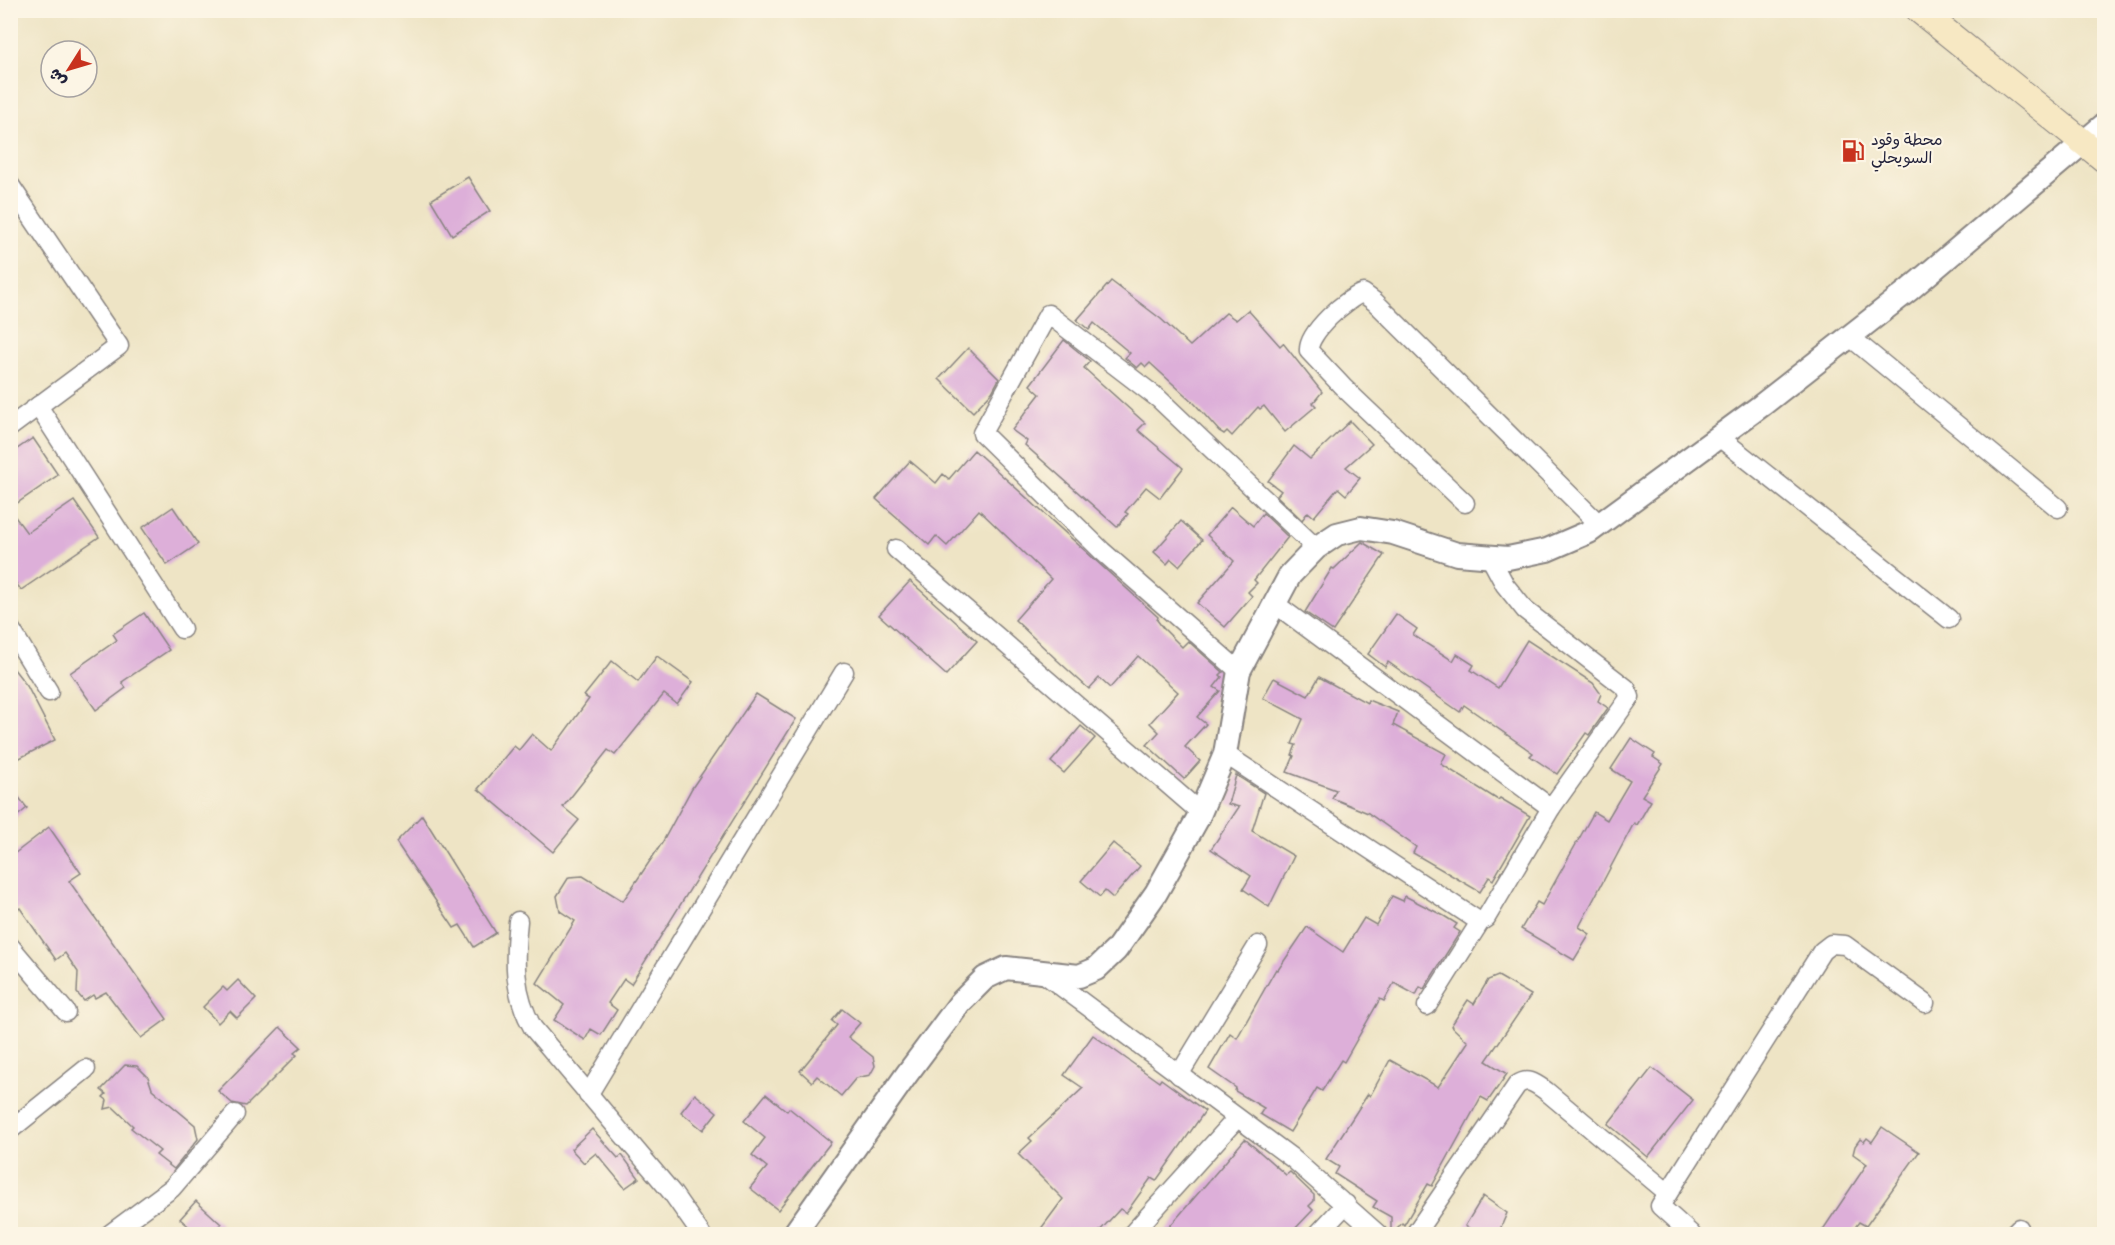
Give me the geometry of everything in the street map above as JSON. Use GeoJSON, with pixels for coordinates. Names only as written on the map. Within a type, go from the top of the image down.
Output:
{"type":"FeatureCollection","features":[{"type":"Feature","properties":{"kind":"main road"},"geometry":{"type":"LineString","coordinates":[[1919,10],[2104,159]]}},
{"type":"Feature","properties":{"kind":"street"},"geometry":{"type":"LineString","coordinates":[[794,1234],[848,1155],[960,1003],[995,971],[1006,968],[1078,976],[1104,964],[1156,893],[1200,813],[1225,754],[1239,671],[1290,575],[1316,548],[1337,534],[1361,528],[1393,533],[1457,554],[1508,558],[1547,550],[1600,525],[1719,437],[1849,336],[2104,125]]}},
{"type":"Feature","properties":{"kind":"street"},"geometry":{"type":"LineString","coordinates":[[10,185],[119,346],[10,427]]}},
{"type":"Feature","properties":{"kind":"street"},"geometry":{"type":"LineString","coordinates":[[1465,503],[1343,387],[1309,351],[1312,337],[1358,294],[1363,293],[1376,302],[1600,525]]}},
{"type":"Feature","properties":{"kind":"street"},"geometry":{"type":"LineString","coordinates":[[1239,671],[1102,551],[982,433],[1048,314],[1159,399],[1316,548]]}},
{"type":"Feature","properties":{"kind":"street"},"geometry":{"type":"LineString","coordinates":[[1849,336],[2058,508]]}},
{"type":"Feature","properties":{"kind":"street"},"geometry":{"type":"LineString","coordinates":[[38,406],[182,629]]}},
{"type":"Feature","properties":{"kind":"street"},"geometry":{"type":"LineString","coordinates":[[1719,437],[1949,619]]}},
{"type":"Feature","properties":{"kind":"street"},"geometry":{"type":"LineString","coordinates":[[896,549],[1200,813]]}},
{"type":"Feature","properties":{"kind":"street"},"geometry":{"type":"LineString","coordinates":[[1427,1006],[1480,922],[1486,918],[1551,808],[1627,704],[1629,692],[1525,610],[1505,585],[1490,558]]}},
{"type":"Feature","properties":{"kind":"street"},"geometry":{"type":"LineString","coordinates":[[1274,603],[1551,808]]}},
{"type":"Feature","properties":{"kind":"street"},"geometry":{"type":"LineString","coordinates":[[10,628],[49,692]]}},
{"type":"Feature","properties":{"kind":"street"},"geometry":{"type":"LineString","coordinates":[[588,1095],[844,672]]}},
{"type":"Feature","properties":{"kind":"street"},"geometry":{"type":"LineString","coordinates":[[1225,754],[1480,922]]}},
{"type":"Feature","properties":{"kind":"street"},"geometry":{"type":"LineString","coordinates":[[518,921],[515,966],[520,1000],[526,1017],[545,1045],[673,1194],[701,1234]]}},
{"type":"Feature","properties":{"kind":"street"},"geometry":{"type":"LineString","coordinates":[[1691,1234],[1660,1206],[1827,946],[1836,942],[1845,945],[1925,1003]]}},
{"type":"Feature","properties":{"kind":"street"},"geometry":{"type":"LineString","coordinates":[[1179,1076],[1258,945]]}},
{"type":"Feature","properties":{"kind":"street"},"geometry":{"type":"LineString","coordinates":[[10,946],[66,1012]]}},
{"type":"Feature","properties":{"kind":"street"},"geometry":{"type":"LineString","coordinates":[[1043,973],[1292,1158],[1378,1234]]}},
{"type":"Feature","properties":{"kind":"street"},"geometry":{"type":"LineString","coordinates":[[10,1130],[86,1069]]}},
{"type":"Feature","properties":{"kind":"street"},"geometry":{"type":"LineString","coordinates":[[1415,1234],[1517,1085],[1523,1081],[1532,1081],[1546,1091],[1668,1193]]}},
{"type":"Feature","properties":{"kind":"street"},"geometry":{"type":"LineString","coordinates":[[110,1234],[167,1193],[235,1114]]}},
{"type":"Feature","properties":{"kind":"street"},"geometry":{"type":"LineString","coordinates":[[1132,1234],[1237,1118]]}},
{"type":"Feature","properties":{"kind":"street"},"geometry":{"type":"LineString","coordinates":[[1318,1234],[1346,1204]]}},
{"type":"Feature","properties":{"kind":"building"},"geometry":{"type":"Polygon","coordinates":[[[468,177],[490,211],[452,235],[431,200],[468,177]]]}},
{"type":"Feature","properties":{"kind":"building"},"geometry":{"type":"Polygon","coordinates":[[[1111,281],[1161,319],[1190,346],[1226,313],[1236,320],[1248,310],[1280,346],[1283,343],[1322,392],[1313,403],[1316,406],[1285,432],[1264,406],[1260,409],[1258,407],[1232,436],[1227,431],[1224,434],[1219,431],[1195,404],[1150,363],[1146,367],[1142,363],[1137,368],[1125,358],[1130,353],[1094,323],[1089,330],[1077,320],[1111,281]]]}},
{"type":"Feature","properties":{"kind":"building"},"geometry":{"type":"Polygon","coordinates":[[[1064,340],[1090,361],[1084,368],[1145,423],[1138,430],[1183,468],[1160,498],[1146,487],[1125,512],[1128,514],[1117,527],[1025,445],[1027,441],[1012,430],[1040,394],[1030,385],[1064,340]]]}},
{"type":"Feature","properties":{"kind":"building"},"geometry":{"type":"Polygon","coordinates":[[[968,348],[999,379],[992,392],[973,412],[939,379],[968,348]]]}},
{"type":"Feature","properties":{"kind":"building"},"geometry":{"type":"Polygon","coordinates":[[[1350,421],[1372,444],[1346,467],[1360,478],[1346,495],[1338,488],[1314,517],[1308,512],[1302,520],[1277,496],[1281,491],[1268,481],[1294,446],[1310,459],[1350,421]]]}},
{"type":"Feature","properties":{"kind":"building"},"geometry":{"type":"Polygon","coordinates":[[[33,438],[58,475],[10,508],[10,454],[33,438]]]}},
{"type":"Feature","properties":{"kind":"building"},"geometry":{"type":"Polygon","coordinates":[[[974,450],[1158,617],[1157,620],[1163,628],[1182,647],[1188,641],[1223,672],[1214,687],[1220,691],[1197,717],[1206,724],[1185,747],[1200,761],[1184,779],[1147,745],[1159,732],[1150,723],[1178,692],[1138,656],[1110,688],[1099,678],[1089,689],[1057,660],[1015,620],[1051,579],[979,510],[947,546],[936,536],[929,545],[876,499],[910,461],[936,483],[943,474],[949,479],[974,450]]]}},
{"type":"Feature","properties":{"kind":"building"},"geometry":{"type":"Polygon","coordinates":[[[74,501],[99,537],[21,590],[10,575],[10,510],[27,533],[74,501]]]}},
{"type":"Feature","properties":{"kind":"building"},"geometry":{"type":"Polygon","coordinates":[[[173,507],[198,544],[167,565],[142,528],[173,507]]]}},
{"type":"Feature","properties":{"kind":"building"},"geometry":{"type":"Polygon","coordinates":[[[1231,507],[1253,526],[1263,513],[1288,537],[1254,580],[1257,583],[1248,592],[1252,596],[1225,627],[1197,603],[1234,561],[1207,535],[1231,507]]]}},
{"type":"Feature","properties":{"kind":"building"},"geometry":{"type":"Polygon","coordinates":[[[1181,521],[1202,540],[1179,566],[1171,559],[1167,564],[1154,552],[1181,521]]]}},
{"type":"Feature","properties":{"kind":"building"},"geometry":{"type":"Polygon","coordinates":[[[1362,542],[1384,555],[1333,631],[1305,612],[1332,568],[1334,569],[1362,542]]]}},
{"type":"Feature","properties":{"kind":"building"},"geometry":{"type":"Polygon","coordinates":[[[910,581],[977,641],[946,675],[879,615],[910,581]]]}},
{"type":"Feature","properties":{"kind":"building"},"geometry":{"type":"Polygon","coordinates":[[[144,613],[169,650],[122,682],[126,688],[96,710],[70,673],[117,640],[113,634],[144,613]]]}},
{"type":"Feature","properties":{"kind":"building"},"geometry":{"type":"Polygon","coordinates":[[[1396,614],[1417,629],[1413,635],[1453,661],[1457,654],[1474,665],[1471,670],[1498,688],[1527,640],[1593,683],[1601,694],[1598,701],[1608,708],[1589,735],[1586,733],[1557,774],[1530,756],[1533,753],[1464,705],[1460,712],[1388,662],[1385,667],[1368,654],[1396,614]]]}},
{"type":"Feature","properties":{"kind":"building"},"geometry":{"type":"Polygon","coordinates":[[[657,656],[693,682],[677,704],[664,694],[615,755],[608,750],[563,807],[579,820],[553,852],[478,789],[514,746],[519,750],[532,734],[551,751],[589,699],[584,696],[612,661],[638,682],[657,656]]]}},
{"type":"Feature","properties":{"kind":"building"},"geometry":{"type":"Polygon","coordinates":[[[10,664],[27,686],[55,740],[10,763],[10,664]]]}},
{"type":"Feature","properties":{"kind":"building"},"geometry":{"type":"Polygon","coordinates":[[[1319,677],[1367,703],[1368,700],[1398,712],[1393,725],[1446,754],[1441,764],[1498,800],[1500,798],[1530,816],[1493,880],[1489,877],[1480,892],[1413,853],[1416,847],[1368,813],[1332,798],[1336,790],[1287,772],[1296,745],[1292,744],[1303,719],[1263,698],[1274,678],[1308,696],[1319,677]]]}},
{"type":"Feature","properties":{"kind":"building"},"geometry":{"type":"Polygon","coordinates":[[[756,694],[796,719],[631,984],[624,979],[608,1003],[617,1010],[601,1035],[591,1029],[585,1040],[554,1020],[564,1005],[537,983],[575,921],[560,911],[557,896],[569,877],[583,876],[623,901],[662,843],[692,788],[756,694]]]}},
{"type":"Feature","properties":{"kind":"building"},"geometry":{"type":"Polygon","coordinates":[[[1081,726],[1095,738],[1064,773],[1051,762],[1081,726]]]}},
{"type":"Feature","properties":{"kind":"building"},"geometry":{"type":"Polygon","coordinates":[[[1631,738],[1655,754],[1653,757],[1663,764],[1642,796],[1651,801],[1637,825],[1634,823],[1579,927],[1590,934],[1574,960],[1521,929],[1537,902],[1542,905],[1594,812],[1607,820],[1630,781],[1611,769],[1631,738]]]}},
{"type":"Feature","properties":{"kind":"building"},"geometry":{"type":"Polygon","coordinates":[[[1236,775],[1264,793],[1252,831],[1294,856],[1269,907],[1243,889],[1251,876],[1211,849],[1239,807],[1228,804],[1236,775]]]}},
{"type":"Feature","properties":{"kind":"building"},"geometry":{"type":"Polygon","coordinates":[[[10,786],[27,808],[10,822],[10,786]]]}},
{"type":"Feature","properties":{"kind":"building"},"geometry":{"type":"Polygon","coordinates":[[[422,815],[496,933],[474,947],[460,925],[454,928],[396,842],[422,815]]]}},
{"type":"Feature","properties":{"kind":"building"},"geometry":{"type":"Polygon","coordinates":[[[49,827],[81,873],[69,881],[167,1019],[141,1038],[106,992],[95,998],[93,995],[84,1001],[77,993],[78,972],[65,953],[56,960],[20,908],[10,914],[10,857],[49,827]]]}},
{"type":"Feature","properties":{"kind":"building"},"geometry":{"type":"Polygon","coordinates":[[[1113,843],[1140,866],[1113,898],[1105,891],[1100,897],[1081,881],[1113,843]]]}},
{"type":"Feature","properties":{"kind":"building"},"geometry":{"type":"Polygon","coordinates":[[[1392,896],[1403,901],[1405,896],[1444,916],[1457,924],[1454,928],[1460,932],[1424,989],[1420,987],[1416,995],[1394,983],[1384,1001],[1380,999],[1344,1062],[1341,1060],[1322,1091],[1317,1088],[1290,1132],[1260,1114],[1264,1108],[1235,1091],[1236,1088],[1209,1069],[1230,1033],[1237,1038],[1276,969],[1278,970],[1307,927],[1343,952],[1364,918],[1376,925],[1392,896]]]}},
{"type":"Feature","properties":{"kind":"building"},"geometry":{"type":"Polygon","coordinates":[[[1498,976],[1531,995],[1486,1061],[1507,1074],[1488,1101],[1481,1097],[1432,1186],[1428,1184],[1404,1225],[1402,1223],[1391,1234],[1391,1217],[1373,1207],[1377,1201],[1335,1174],[1339,1167],[1326,1159],[1368,1094],[1370,1096],[1390,1060],[1438,1087],[1468,1042],[1451,1026],[1468,1000],[1474,1004],[1488,980],[1498,976]]]}},
{"type":"Feature","properties":{"kind":"building"},"geometry":{"type":"Polygon","coordinates":[[[238,980],[256,999],[237,1018],[230,1011],[218,1023],[203,1007],[223,987],[227,991],[238,980]]]}},
{"type":"Feature","properties":{"kind":"building"},"geometry":{"type":"Polygon","coordinates":[[[842,1009],[860,1023],[848,1037],[873,1057],[875,1066],[870,1075],[856,1078],[841,1096],[817,1076],[812,1082],[800,1071],[837,1025],[832,1021],[842,1009]]]}},
{"type":"Feature","properties":{"kind":"building"},"geometry":{"type":"Polygon","coordinates":[[[280,1027],[301,1047],[294,1053],[297,1055],[246,1106],[232,1103],[218,1091],[280,1027]]]}},
{"type":"Feature","properties":{"kind":"building"},"geometry":{"type":"Polygon","coordinates":[[[1093,1035],[1159,1082],[1161,1079],[1205,1111],[1156,1181],[1151,1178],[1126,1213],[1120,1209],[1097,1234],[1037,1234],[1063,1199],[1018,1154],[1032,1141],[1029,1138],[1083,1088],[1064,1075],[1093,1035]]]}},
{"type":"Feature","properties":{"kind":"building"},"geometry":{"type":"Polygon","coordinates":[[[125,1065],[137,1066],[148,1077],[152,1089],[195,1125],[198,1139],[174,1169],[156,1155],[160,1151],[131,1128],[133,1126],[113,1107],[105,1109],[107,1100],[103,1097],[106,1094],[101,1090],[125,1065]]]}},
{"type":"Feature","properties":{"kind":"building"},"geometry":{"type":"Polygon","coordinates":[[[1652,1068],[1693,1100],[1648,1157],[1608,1124],[1652,1068]]]}},
{"type":"Feature","properties":{"kind":"building"},"geometry":{"type":"Polygon","coordinates":[[[695,1094],[717,1112],[703,1130],[681,1112],[695,1094]]]}},
{"type":"Feature","properties":{"kind":"building"},"geometry":{"type":"Polygon","coordinates":[[[766,1094],[787,1111],[789,1108],[831,1142],[778,1210],[750,1188],[767,1167],[752,1155],[765,1138],[744,1121],[766,1094]]]}},
{"type":"Feature","properties":{"kind":"building"},"geometry":{"type":"Polygon","coordinates":[[[1882,1127],[1919,1152],[1866,1226],[1859,1222],[1850,1234],[1820,1234],[1867,1164],[1853,1154],[1855,1146],[1860,1139],[1864,1142],[1867,1138],[1872,1142],[1882,1127]]]}},
{"type":"Feature","properties":{"kind":"building"},"geometry":{"type":"Polygon","coordinates":[[[592,1129],[618,1158],[622,1155],[639,1178],[625,1188],[596,1153],[584,1163],[571,1149],[592,1129]]]}},
{"type":"Feature","properties":{"kind":"building"},"geometry":{"type":"Polygon","coordinates":[[[1245,1139],[1286,1175],[1290,1172],[1314,1195],[1314,1201],[1309,1206],[1313,1210],[1290,1234],[1163,1234],[1245,1139]]]}},
{"type":"Feature","properties":{"kind":"building"},"geometry":{"type":"Polygon","coordinates":[[[1483,1196],[1507,1213],[1498,1234],[1479,1234],[1465,1226],[1483,1196]]]}},
{"type":"Feature","properties":{"kind":"building"},"geometry":{"type":"Polygon","coordinates":[[[196,1201],[221,1224],[212,1234],[198,1234],[180,1219],[196,1201]]]}},
{"type":"Feature","properties":{"kind":"place","name":"محطة وقود السويحلي"},"geometry":{"type":"Point","coordinates":[1853,151]}}]}
